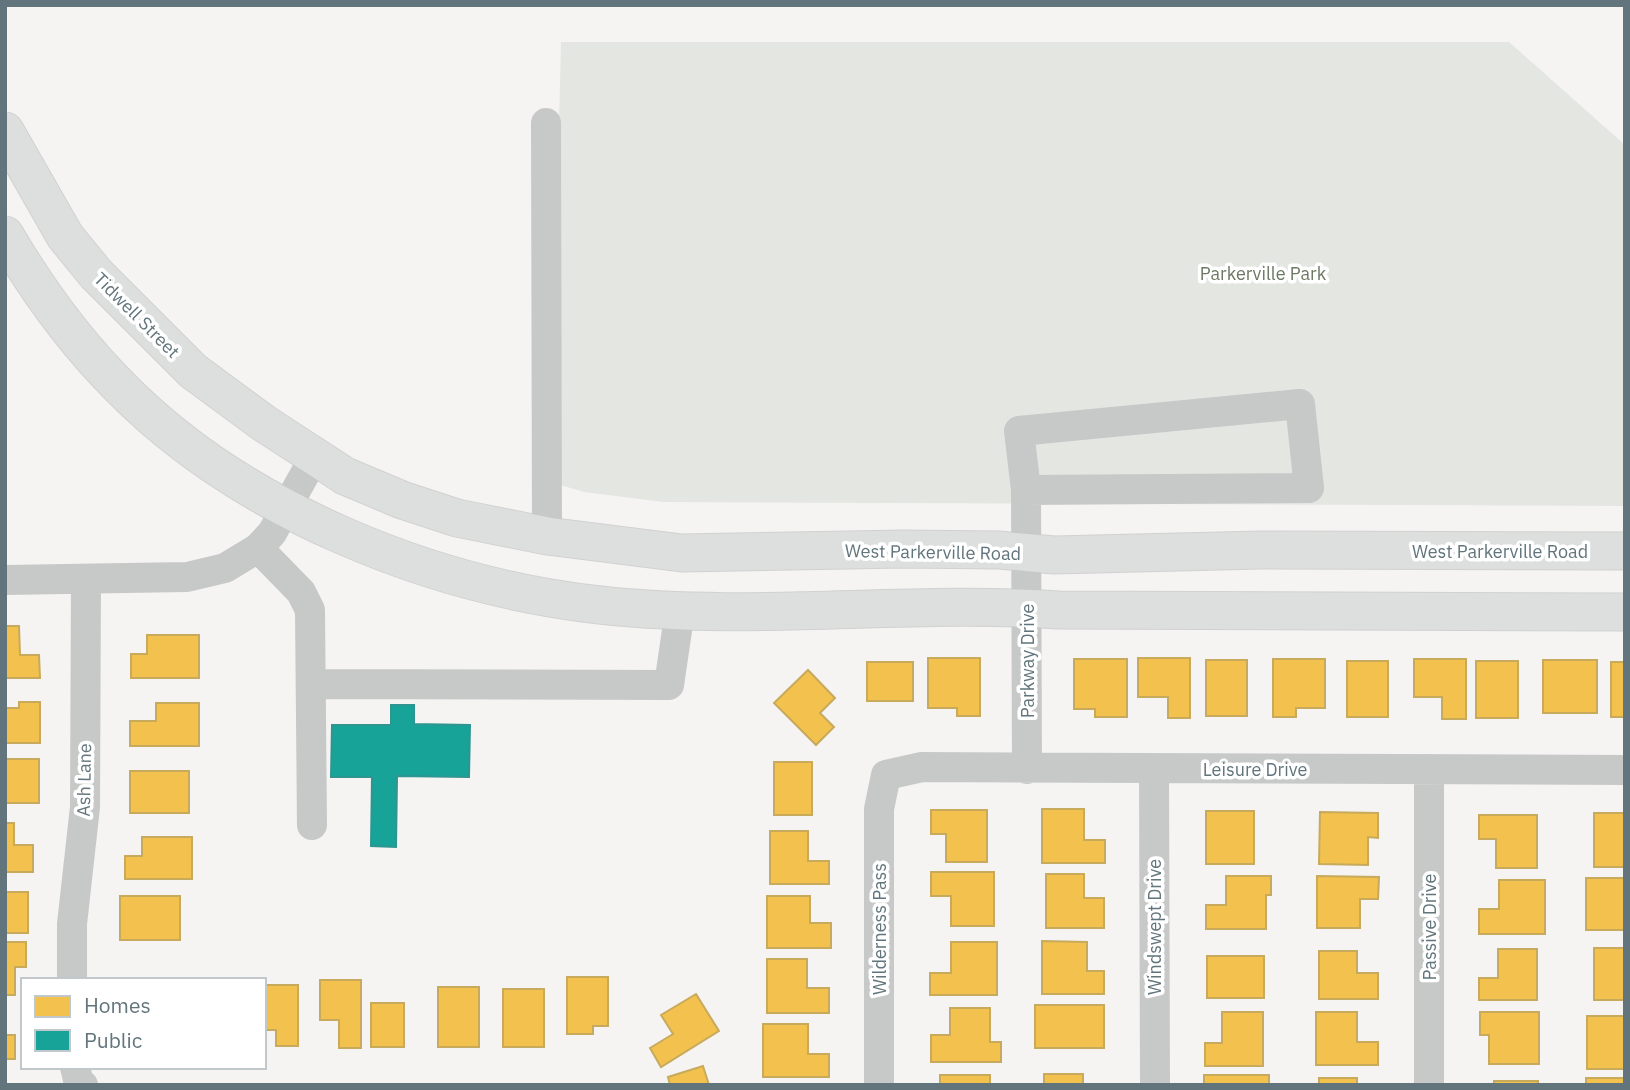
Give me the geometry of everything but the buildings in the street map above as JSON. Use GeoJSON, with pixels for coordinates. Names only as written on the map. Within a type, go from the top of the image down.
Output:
{"type":"FeatureCollection","features":[{"type":"Feature","properties":{"kind":"main road","name":"Tidwell Street"},"geometry":{"type":"LineString","coordinates":[[5,131],[65,236],[132,312],[193,371],[315,456]]}},
{"type":"Feature","properties":{"kind":"main road"},"geometry":{"type":"LineString","coordinates":[[5,235],[78,339],[120,388],[181,440],[235,477],[287,507],[391,556],[456,577],[516,591],[588,603],[680,610],[996,606],[1625,612]]}},
{"type":"Feature","properties":{"kind":"main road","name":"West Parkerville Road"},"geometry":{"type":"LineString","coordinates":[[315,456],[345,476],[402,500],[457,518],[547,536],[682,553],[904,549],[999,550],[1026,553],[1625,551]]}},
{"type":"Feature","properties":{"kind":"main road"},"geometry":{"type":"LineString","coordinates":[[680,610],[682,553]]}},
{"type":"Feature","properties":{"kind":"main road"},"geometry":{"type":"LineString","coordinates":[[1544,611],[1625,601]]}},
{"type":"Feature","properties":{"kind":"street"},"geometry":{"type":"LineString","coordinates":[[545,123],[547,536]]}},
{"type":"Feature","properties":{"kind":"street","name":"Parkway Drive"},"geometry":{"type":"LineString","coordinates":[[1026,490],[1309,488],[1300,404],[1019,431],[1026,490],[1027,769]]}},
{"type":"Feature","properties":{"kind":"street"},"geometry":{"type":"LineString","coordinates":[[5,580],[187,577],[225,568],[258,548],[272,533],[315,456]]}},
{"type":"Feature","properties":{"kind":"street"},"geometry":{"type":"LineString","coordinates":[[258,548],[301,592],[310,610],[312,825]]}},
{"type":"Feature","properties":{"kind":"street","name":"Ash Lane"},"geometry":{"type":"LineString","coordinates":[[72,978],[72,924],[85,807],[86,580]]}},
{"type":"Feature","properties":{"kind":"street"},"geometry":{"type":"LineString","coordinates":[[311,684],[669,685],[680,610]]}},
{"type":"Feature","properties":{"kind":"street","name":"Leisure Drive"},"geometry":{"type":"LineString","coordinates":[[886,775],[922,767],[1625,771]]}},
{"type":"Feature","properties":{"kind":"street","name":"Windswept Drive"},"geometry":{"type":"LineString","coordinates":[[1154,769],[1155,1085]]}},
{"type":"Feature","properties":{"kind":"street","name":"Passive Drive"},"geometry":{"type":"LineString","coordinates":[[1429,769],[1429,1085]]}},
{"type":"Feature","properties":{"kind":"street","name":"Wilderness Pass"},"geometry":{"type":"LineString","coordinates":[[879,1085],[879,809],[886,775]]}},
{"type":"Feature","properties":{"kind":"green space","name":"Parkerville Park"},"geometry":{"type":"Polygon","coordinates":[[[561,42],[1509,42],[1625,145],[1625,506],[663,502],[584,492],[550,482],[561,42]]]}}]}
